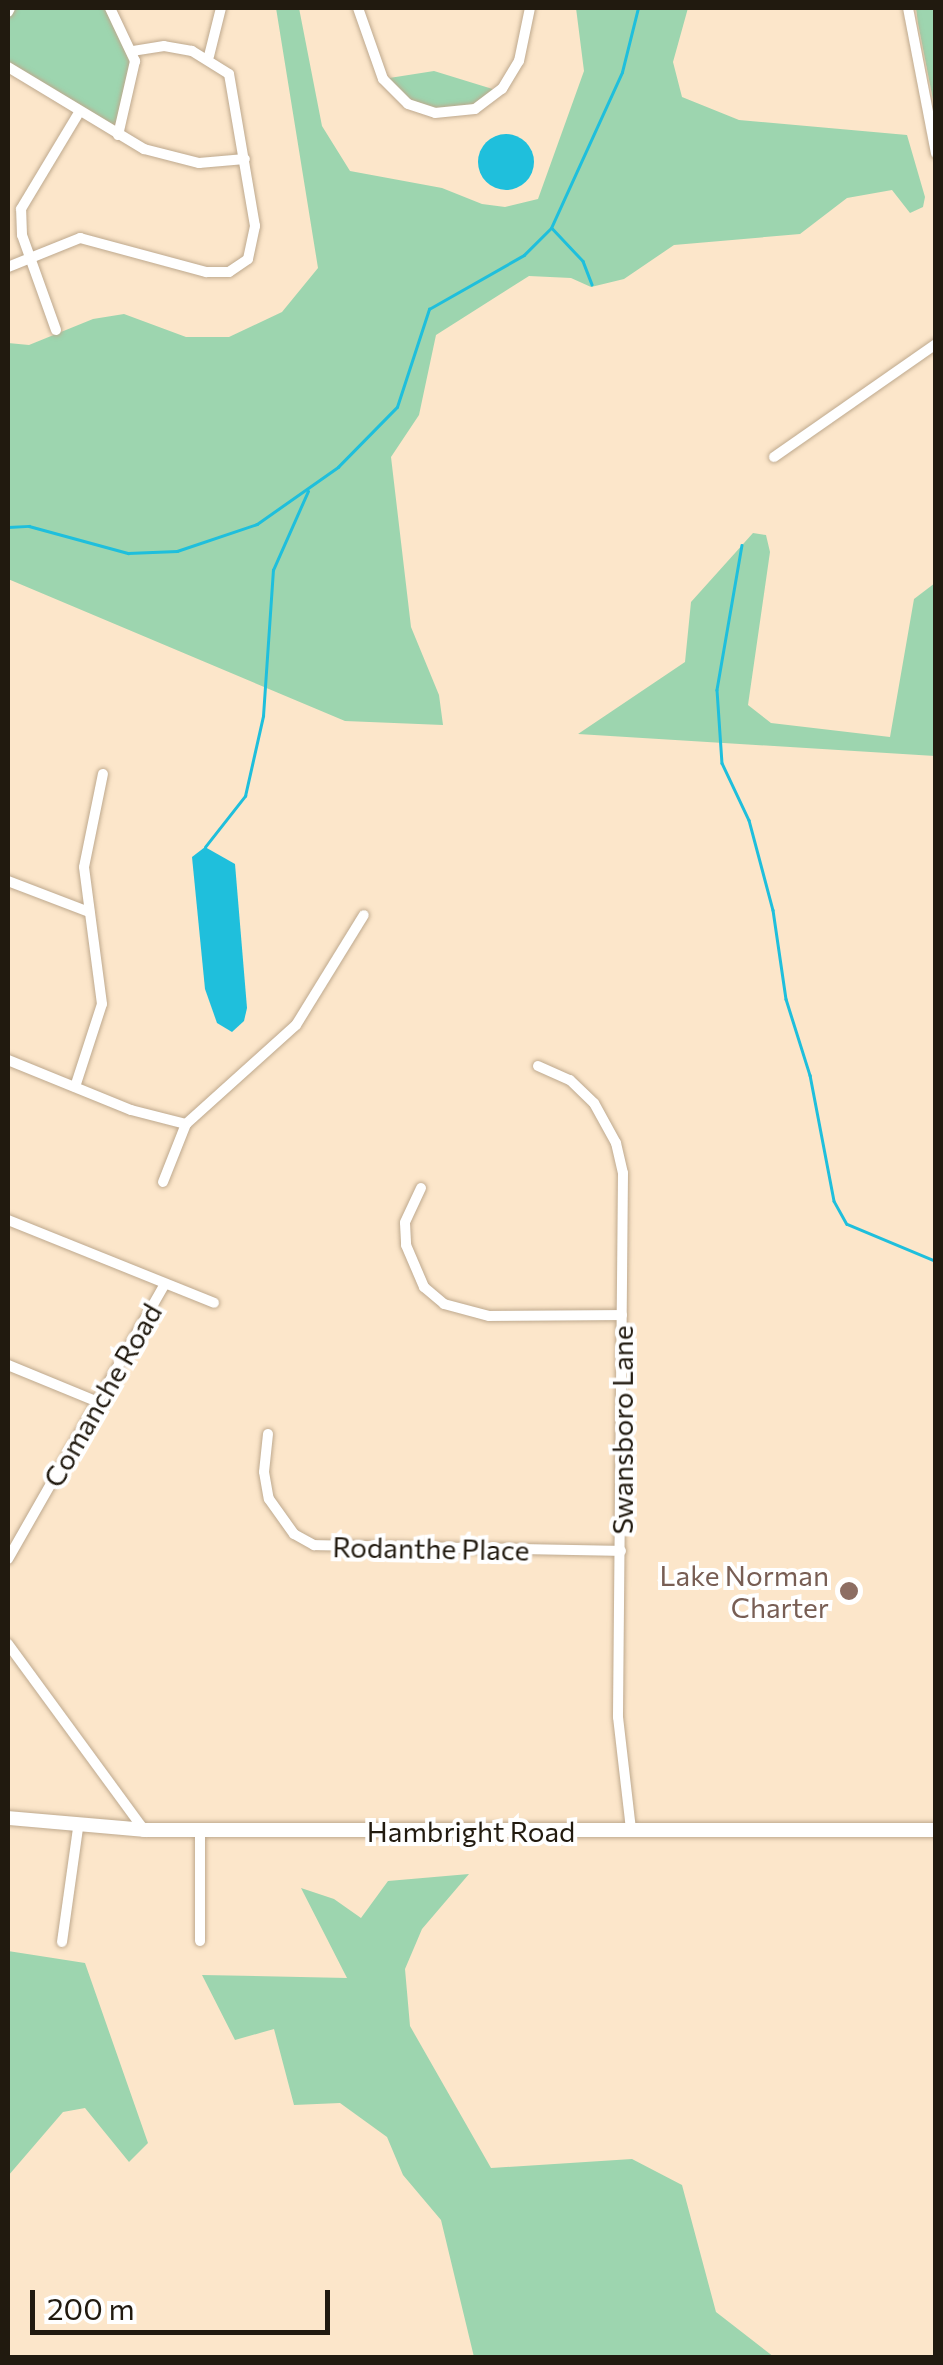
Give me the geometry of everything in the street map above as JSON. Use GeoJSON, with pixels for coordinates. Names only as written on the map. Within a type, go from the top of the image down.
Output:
{"type":"FeatureCollection","features":[{"type":"Feature","properties":{"kind":"main road","name":"Hambright Road"},"geometry":{"type":"LineString","coordinates":[[8,1818],[78,1828],[144,1830],[936,1830]]}},
{"type":"Feature","properties":{"kind":"street"},"geometry":{"type":"LineString","coordinates":[[110,8],[132,51],[136,70],[118,135]]}},
{"type":"Feature","properties":{"kind":"street"},"geometry":{"type":"LineString","coordinates":[[208,56],[221,8]]}},
{"type":"Feature","properties":{"kind":"street"},"geometry":{"type":"LineString","coordinates":[[358,8],[383,79],[408,104],[435,113],[475,109],[502,89],[519,61],[530,8]]}},
{"type":"Feature","properties":{"kind":"street"},"geometry":{"type":"LineString","coordinates":[[908,8],[936,153]]}},
{"type":"Feature","properties":{"kind":"street"},"geometry":{"type":"LineString","coordinates":[[8,267],[80,238],[206,272],[239,267],[256,238],[233,86],[208,56],[164,46],[132,51]]}},
{"type":"Feature","properties":{"kind":"street"},"geometry":{"type":"LineString","coordinates":[[8,66],[144,149],[199,163],[245,160]]}},
{"type":"Feature","properties":{"kind":"street"},"geometry":{"type":"LineString","coordinates":[[56,330],[30,257],[21,208],[80,112]]}},
{"type":"Feature","properties":{"kind":"street"},"geometry":{"type":"LineString","coordinates":[[774,457],[936,344]]}},
{"type":"Feature","properties":{"kind":"street"},"geometry":{"type":"LineString","coordinates":[[75,1087],[102,1004],[84,850],[103,774]]}},
{"type":"Feature","properties":{"kind":"street"},"geometry":{"type":"LineString","coordinates":[[8,881],[90,912]]}},
{"type":"Feature","properties":{"kind":"street"},"geometry":{"type":"LineString","coordinates":[[163,1182],[186,1124],[296,1025],[364,915]]}},
{"type":"Feature","properties":{"kind":"street"},"geometry":{"type":"LineString","coordinates":[[8,1060],[166,1123],[186,1124]]}},
{"type":"Feature","properties":{"kind":"street","name":"Swansboro Lane"},"geometry":{"type":"LineString","coordinates":[[538,1066],[582,1090],[616,1143],[623,1173],[618,1717],[631,1830]]}},
{"type":"Feature","properties":{"kind":"street"},"geometry":{"type":"LineString","coordinates":[[420,1188],[405,1224],[406,1245],[424,1287],[444,1304],[488,1316],[622,1315]]}},
{"type":"Feature","properties":{"kind":"street"},"geometry":{"type":"LineString","coordinates":[[8,1220],[214,1303]]}},
{"type":"Feature","properties":{"kind":"street","name":"Comanche Road"},"geometry":{"type":"LineString","coordinates":[[8,1559],[165,1284]]}},
{"type":"Feature","properties":{"kind":"street"},"geometry":{"type":"LineString","coordinates":[[8,1366],[98,1402]]}},
{"type":"Feature","properties":{"kind":"street","name":"Rodanthe Place"},"geometry":{"type":"LineString","coordinates":[[268,1434],[269,1499],[294,1534],[314,1546],[621,1551]]}},
{"type":"Feature","properties":{"kind":"street"},"geometry":{"type":"LineString","coordinates":[[8,1644],[144,1830]]}},
{"type":"Feature","properties":{"kind":"street"},"geometry":{"type":"LineString","coordinates":[[62,1942],[78,1828]]}},
{"type":"Feature","properties":{"kind":"street"},"geometry":{"type":"LineString","coordinates":[[200,1830],[200,1941]]}},
{"type":"Feature","properties":{"kind":"green space"},"geometry":{"type":"Polygon","coordinates":[[[10,8],[110,8],[133,51],[118,135],[8,67],[10,8]]]}},
{"type":"Feature","properties":{"kind":"green space"},"geometry":{"type":"Polygon","coordinates":[[[276,8],[299,8],[322,126],[350,171],[442,188],[482,204],[505,207],[538,199],[584,71],[576,8],[688,8],[673,62],[682,97],[739,120],[907,135],[925,197],[923,207],[910,213],[892,190],[847,198],[800,234],[674,245],[624,279],[591,287],[571,278],[529,276],[436,335],[419,415],[391,457],[411,627],[439,695],[443,725],[345,721],[8,579],[8,343],[29,345],[93,319],[124,314],[186,337],[229,337],[282,312],[318,268],[276,8]]]}},
{"type":"Feature","properties":{"kind":"green space"},"geometry":{"type":"Polygon","coordinates":[[[916,8],[935,8],[935,110],[918,23],[916,8]]]}},
{"type":"Feature","properties":{"kind":"green space"},"geometry":{"type":"Polygon","coordinates":[[[434,71],[499,91],[475,109],[435,113],[408,104],[383,79],[434,71]]]}},
{"type":"Feature","properties":{"kind":"green space"},"geometry":{"type":"Polygon","coordinates":[[[753,533],[766,535],[770,552],[748,705],[771,723],[890,737],[914,599],[935,583],[935,756],[578,734],[685,662],[691,602],[753,533]]]}},
{"type":"Feature","properties":{"kind":"green space"},"geometry":{"type":"Polygon","coordinates":[[[469,1874],[422,1929],[405,1969],[410,2026],[491,2168],[632,2159],[682,2185],[716,2312],[774,2357],[474,2357],[441,2220],[403,2175],[387,2137],[340,2103],[294,2105],[274,2029],[235,2040],[202,1975],[347,1978],[301,1888],[334,1899],[361,1918],[388,1881],[469,1874]]]}},
{"type":"Feature","properties":{"kind":"green space"},"geometry":{"type":"Polygon","coordinates":[[[8,1951],[85,1963],[148,2143],[129,2162],[85,2108],[63,2112],[8,2176],[8,1951]]]}},
{"type":"Feature","properties":{"kind":"water"},"geometry":{"type":"Polygon","coordinates":[[[506,134],[526,142],[534,162],[526,182],[506,190],[486,182],[478,162],[486,142],[506,134]]]}},
{"type":"Feature","properties":{"kind":"water"},"geometry":{"type":"Polygon","coordinates":[[[205,847],[235,864],[247,1008],[244,1021],[232,1032],[217,1023],[205,989],[192,857],[205,847]]]}},
{"type":"Feature","properties":{"kind":"waterway"},"geometry":{"type":"LineString","coordinates":[[8,527],[29,526],[128,553],[177,551],[257,524],[338,467],[397,407],[429,309],[524,255],[551,228],[622,72],[638,8]]}},
{"type":"Feature","properties":{"kind":"waterway"},"geometry":{"type":"LineString","coordinates":[[552,228],[583,261],[592,284]]}},
{"type":"Feature","properties":{"kind":"waterway"},"geometry":{"type":"LineString","coordinates":[[205,847],[245,796],[263,716],[273,570],[308,491]]}},
{"type":"Feature","properties":{"kind":"waterway"},"geometry":{"type":"LineString","coordinates":[[742,545],[717,690],[722,763],[749,820],[773,910],[786,999],[810,1075],[834,1201],[847,1224],[936,1261]]}},
{"type":"Feature","properties":{"kind":"place","name":"Lake Norman Charter"},"geometry":{"type":"Point","coordinates":[849,1591]}}]}
